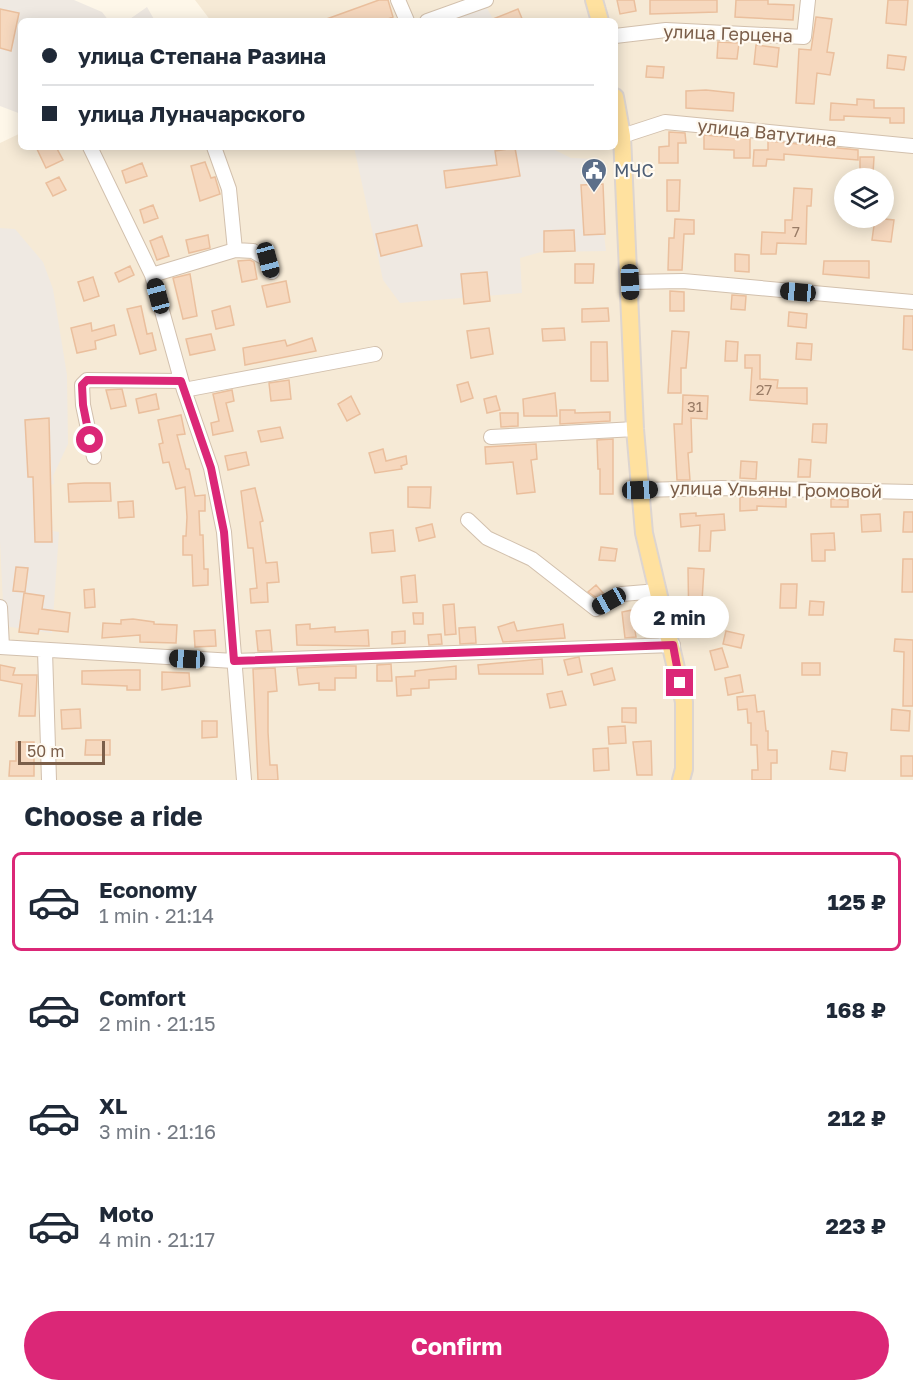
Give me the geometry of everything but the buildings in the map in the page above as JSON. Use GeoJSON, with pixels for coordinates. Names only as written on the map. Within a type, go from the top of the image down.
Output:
{"type":"FeatureCollection","features":[{"type":"Feature","properties":{"kind":"main road"},"geometry":{"type":"LineString","coordinates":[[594,0],[599,18]]}},
{"type":"Feature","properties":{"kind":"main road"},"geometry":{"type":"LineString","coordinates":[[618,114],[622,136],[635,429],[644,533],[673,645],[684,702],[684,769],[681,780]]}},
{"type":"Feature","properties":{"kind":"street"},"geometry":{"type":"LineString","coordinates":[[398,0],[406,18]]}},
{"type":"Feature","properties":{"kind":"street"},"geometry":{"type":"LineString","coordinates":[[435,18],[486,0]]}},
{"type":"Feature","properties":{"kind":"street","name":"улица Герцена"},"geometry":{"type":"LineString","coordinates":[[618,36],[666,30],[804,37],[808,0]]}},
{"type":"Feature","properties":{"kind":"street","name":"улица Ватутина"},"geometry":{"type":"LineString","coordinates":[[622,136],[665,122],[913,146]]}},
{"type":"Feature","properties":{"kind":"street"},"geometry":{"type":"LineString","coordinates":[[91,150],[152,275],[182,385],[211,468],[224,532],[244,780]]}},
{"type":"Feature","properties":{"kind":"street"},"geometry":{"type":"LineString","coordinates":[[215,150],[229,189],[235,250]]}},
{"type":"Feature","properties":{"kind":"street"},"geometry":{"type":"LineString","coordinates":[[152,275],[235,250],[253,251],[268,260],[272,272]]}},
{"type":"Feature","properties":{"kind":"street"},"geometry":{"type":"LineString","coordinates":[[630,282],[683,281],[913,302]]}},
{"type":"Feature","properties":{"kind":"street"},"geometry":{"type":"LineString","coordinates":[[94,457],[83,405],[82,385],[87,380],[182,385],[375,354]]}},
{"type":"Feature","properties":{"kind":"street"},"geometry":{"type":"LineString","coordinates":[[491,437],[635,429]]}},
{"type":"Feature","properties":{"kind":"street","name":"улица Ульяны Громовой"},"geometry":{"type":"LineString","coordinates":[[640,490],[721,488],[913,492]]}},
{"type":"Feature","properties":{"kind":"street"},"geometry":{"type":"LineString","coordinates":[[468,520],[487,538],[532,559],[596,609],[622,594],[658,591]]}},
{"type":"Feature","properties":{"kind":"street"},"geometry":{"type":"LineString","coordinates":[[0,607],[1,647],[45,651],[234,661],[673,645]]}},
{"type":"Feature","properties":{"kind":"street"},"geometry":{"type":"LineString","coordinates":[[45,651],[49,780]]}},
{"type":"Feature","properties":{"kind":"shaded area"},"geometry":{"type":"Polygon","coordinates":[[[0,0],[74,0],[102,12],[107,18],[18,18],[18,113],[0,106],[0,0]]]}},
{"type":"Feature","properties":{"kind":"shaded area"},"geometry":{"type":"Polygon","coordinates":[[[195,0],[913,0],[913,780],[0,780],[0,143],[18,134],[18,150],[618,150],[618,18],[209,18],[195,0]]]}},
{"type":"Feature","properties":{"kind":"shaded area"},"geometry":{"type":"Polygon","coordinates":[[[147,7],[153,18],[131,18],[147,7]]]}},
{"type":"Feature","properties":{"kind":"shaded area"},"geometry":{"type":"Polygon","coordinates":[[[487,8],[492,18],[459,18],[487,8]]]}},
{"type":"Feature","properties":{"kind":"shaded area"},"geometry":{"type":"Polygon","coordinates":[[[355,150],[555,150],[571,158],[595,159],[606,251],[541,252],[520,258],[522,293],[400,303],[383,280],[355,150]]]}},
{"type":"Feature","properties":{"kind":"shaded area"},"geometry":{"type":"Polygon","coordinates":[[[0,228],[15,229],[43,262],[53,289],[67,375],[68,444],[53,476],[54,484],[49,485],[53,531],[59,532],[52,633],[4,626],[0,540],[0,228]]]}},
{"type":"Feature","properties":{"kind":"place","name":"МЧС"},"geometry":{"type":"Point","coordinates":[594,194]}},
{"type":"Feature","properties":{"kind":"route"},"geometry":{"type":"LineString","coordinates":[[90,440],[83,405],[82,385],[87,380],[99,378],[181,381],[211,468],[224,532],[234,661],[673,645],[680,683]]}}]}
